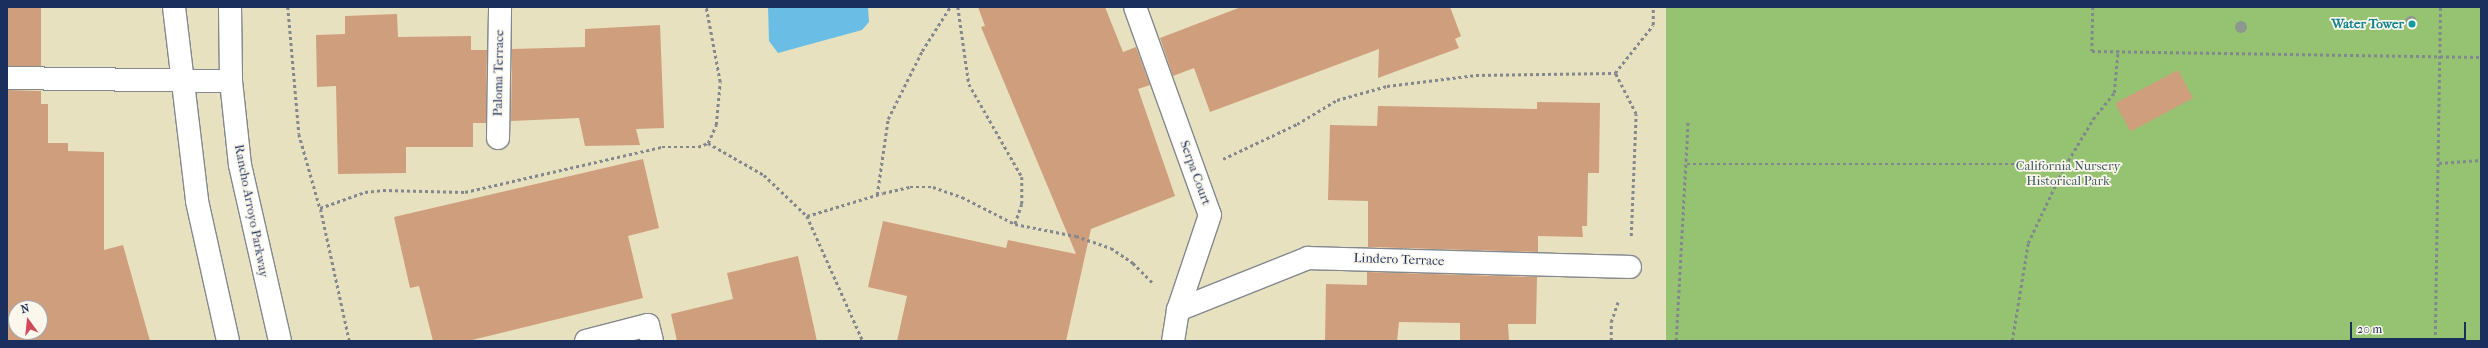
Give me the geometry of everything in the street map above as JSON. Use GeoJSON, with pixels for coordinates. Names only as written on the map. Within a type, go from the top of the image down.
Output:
{"type":"FeatureCollection","features":[{"type":"Feature","properties":{"kind":"street"},"geometry":{"type":"LineString","coordinates":[[174,7],[180,80],[198,201],[228,341]]}},
{"type":"Feature","properties":{"kind":"street","name":"Rancho Arroyo Parkway"},"geometry":{"type":"LineString","coordinates":[[230,7],[231,81],[240,165],[280,341]]}},
{"type":"Feature","properties":{"kind":"street","name":"Paloma Terrace"},"geometry":{"type":"LineString","coordinates":[[498,138],[500,7]]}},
{"type":"Feature","properties":{"kind":"street","name":"Serpa Court"},"geometry":{"type":"LineString","coordinates":[[1135,7],[1210,215],[1178,310],[1173,341]]}},
{"type":"Feature","properties":{"kind":"street"},"geometry":{"type":"LineString","coordinates":[[7,78],[231,81]]}},
{"type":"Feature","properties":{"kind":"street","name":"Lindero Terrace"},"geometry":{"type":"LineString","coordinates":[[1178,310],[1308,258],[1630,267]]}},
{"type":"Feature","properties":{"kind":"street"},"geometry":{"type":"LineString","coordinates":[[586,341],[648,325],[652,341]]}},
{"type":"Feature","properties":{"kind":"path"},"geometry":{"type":"LineString","coordinates":[[288,7],[299,134],[320,208],[349,341]]}},
{"type":"Feature","properties":{"kind":"path"},"geometry":{"type":"LineString","coordinates":[[320,208],[365,192],[383,190],[464,192],[662,147],[698,147],[708,143],[716,125],[720,82],[706,7]]}},
{"type":"Feature","properties":{"kind":"path"},"geometry":{"type":"LineString","coordinates":[[877,195],[888,119],[922,51],[950,7]]}},
{"type":"Feature","properties":{"kind":"path"},"geometry":{"type":"LineString","coordinates":[[958,7],[969,84],[1022,177],[1022,204],[1015,224]]}},
{"type":"Feature","properties":{"kind":"path"},"geometry":{"type":"LineString","coordinates":[[1615,73],[1653,25],[1653,7]]}},
{"type":"Feature","properties":{"kind":"path"},"geometry":{"type":"LineString","coordinates":[[2093,7],[2092,51],[2118,50],[2481,57]]}},
{"type":"Feature","properties":{"kind":"path"},"geometry":{"type":"LineString","coordinates":[[2435,341],[2442,57],[2440,7]]}},
{"type":"Feature","properties":{"kind":"path"},"geometry":{"type":"LineString","coordinates":[[2012,341],[2028,243],[2067,164],[2093,119],[2114,93],[2118,50]]}},
{"type":"Feature","properties":{"kind":"path"},"geometry":{"type":"LineString","coordinates":[[1195,172],[1298,124],[1337,100],[1387,86],[1476,75],[1615,73]]}},
{"type":"Feature","properties":{"kind":"path"},"geometry":{"type":"LineString","coordinates":[[1611,341],[1611,322],[1630,267],[1636,114],[1615,73]]}},
{"type":"Feature","properties":{"kind":"path"},"geometry":{"type":"LineString","coordinates":[[1676,341],[1687,164],[1688,121]]}},
{"type":"Feature","properties":{"kind":"path"},"geometry":{"type":"LineString","coordinates":[[708,143],[764,175],[806,216],[863,341]]}},
{"type":"Feature","properties":{"kind":"path"},"geometry":{"type":"LineString","coordinates":[[2439,163],[2481,160]]}},
{"type":"Feature","properties":{"kind":"path"},"geometry":{"type":"LineString","coordinates":[[1687,164],[2067,164]]}},
{"type":"Feature","properties":{"kind":"path"},"geometry":{"type":"LineString","coordinates":[[806,216],[910,186],[933,187],[962,197],[1015,224],[1076,236],[1111,248],[1133,263],[1178,310]]}},
{"type":"Feature","properties":{"kind":"green space","name":"California Nursery Historical Park"},"geometry":{"type":"Polygon","coordinates":[[[1666,7],[2481,7],[2481,341],[1666,341],[1666,7]]]}},
{"type":"Feature","properties":{"kind":"water"},"geometry":{"type":"Polygon","coordinates":[[[768,7],[868,7],[869,22],[862,30],[778,53],[769,41],[768,7]]]}},
{"type":"Feature","properties":{"kind":"building"},"geometry":{"type":"Polygon","coordinates":[[[7,7],[41,7],[41,66],[7,66],[7,7]]]}},
{"type":"Feature","properties":{"kind":"building"},"geometry":{"type":"Polygon","coordinates":[[[978,7],[1105,7],[1123,52],[1136,47],[1150,85],[1138,89],[1175,196],[1091,229],[1066,341],[897,341],[907,296],[868,287],[883,221],[1006,248],[1008,240],[1076,254],[981,27],[985,26],[978,7]]]}},
{"type":"Feature","properties":{"kind":"building"},"geometry":{"type":"Polygon","coordinates":[[[1241,7],[1450,7],[1461,36],[1455,39],[1459,48],[1378,78],[1379,49],[1210,112],[1194,68],[1173,76],[1160,38],[1241,7]]]}},
{"type":"Feature","properties":{"kind":"building"},"geometry":{"type":"Polygon","coordinates":[[[397,14],[398,37],[471,36],[471,50],[487,50],[486,123],[473,123],[473,147],[406,147],[406,173],[338,174],[336,86],[317,87],[316,35],[345,34],[345,16],[397,14]]]}},
{"type":"Feature","properties":{"kind":"building"},"geometry":{"type":"Polygon","coordinates":[[[660,25],[664,128],[636,129],[640,145],[585,146],[579,118],[511,121],[512,49],[585,47],[585,29],[660,25]]]}},
{"type":"Feature","properties":{"kind":"building"},"geometry":{"type":"Polygon","coordinates":[[[2178,70],[2193,98],[2130,132],[2115,103],[2178,70]]]}},
{"type":"Feature","properties":{"kind":"building"},"geometry":{"type":"Polygon","coordinates":[[[7,90],[41,91],[41,104],[48,104],[48,143],[68,143],[68,151],[104,152],[104,250],[123,245],[150,341],[7,341],[7,90]]]}},
{"type":"Feature","properties":{"kind":"building"},"geometry":{"type":"Polygon","coordinates":[[[1537,102],[1600,103],[1599,173],[1588,173],[1587,226],[1582,226],[1583,237],[1538,236],[1538,252],[1368,247],[1368,201],[1328,200],[1330,125],[1377,126],[1378,106],[1537,109],[1537,102]]]}},
{"type":"Feature","properties":{"kind":"building"},"geometry":{"type":"Polygon","coordinates":[[[643,159],[659,228],[628,236],[643,298],[468,341],[433,341],[419,286],[410,288],[394,217],[643,159]]]}},
{"type":"Feature","properties":{"kind":"building"},"geometry":{"type":"Polygon","coordinates":[[[798,256],[817,341],[677,341],[671,314],[733,299],[727,273],[798,256]]]}},
{"type":"Feature","properties":{"kind":"building"},"geometry":{"type":"Polygon","coordinates":[[[1367,272],[1537,277],[1536,324],[1508,324],[1509,341],[1460,341],[1460,323],[1399,322],[1397,341],[1325,341],[1326,284],[1367,285],[1367,272]]]}},
{"type":"Feature","properties":{"kind":"place","name":"Water Tower"},"geometry":{"type":"Point","coordinates":[2412,24]}}]}
